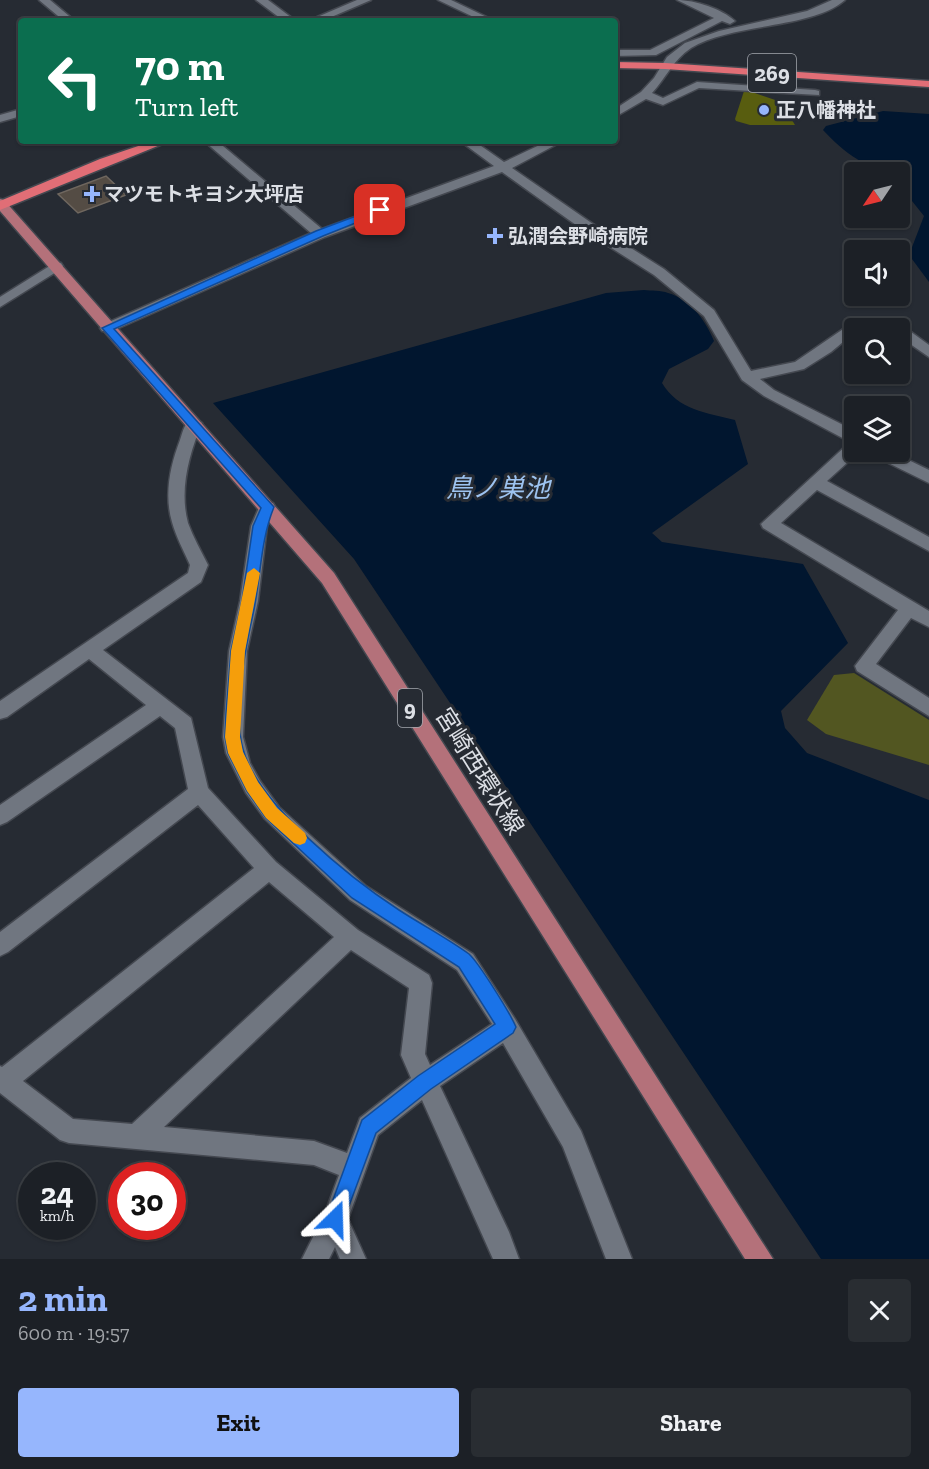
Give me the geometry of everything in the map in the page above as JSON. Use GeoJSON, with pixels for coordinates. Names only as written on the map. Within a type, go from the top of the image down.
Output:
{"type":"FeatureCollection","features":[{"type":"Feature","properties":{"kind":"highway","name":"269"},"geometry":{"type":"LineString","coordinates":[[618,65],[929,91]]}},
{"type":"Feature","properties":{"kind":"highway","name":"269"},"geometry":{"type":"LineString","coordinates":[[618,73],[663,70],[929,84]]}},
{"type":"Feature","properties":{"kind":"highway"},"geometry":{"type":"LineString","coordinates":[[0,202],[130,144]]}},
{"type":"Feature","properties":{"kind":"highway"},"geometry":{"type":"LineString","coordinates":[[0,202],[155,144]]}},
{"type":"Feature","properties":{"kind":"main road","name":"宮崎西環状線"},"geometry":{"type":"LineString","coordinates":[[0,202],[107,328],[194,423],[328,578],[760,1259]]}},
{"type":"Feature","properties":{"kind":"street"},"geometry":{"type":"LineString","coordinates":[[44,0],[66,18]]}},
{"type":"Feature","properties":{"kind":"street"},"geometry":{"type":"LineString","coordinates":[[261,0],[287,18]]}},
{"type":"Feature","properties":{"kind":"street"},"geometry":{"type":"LineString","coordinates":[[321,18],[366,0]]}},
{"type":"Feature","properties":{"kind":"street"},"geometry":{"type":"LineString","coordinates":[[443,0],[483,18]]}},
{"type":"Feature","properties":{"kind":"street"},"geometry":{"type":"LineString","coordinates":[[682,0],[743,28]]}},
{"type":"Feature","properties":{"kind":"street"},"geometry":{"type":"LineString","coordinates":[[618,112],[645,94],[659,79],[663,70],[689,45],[743,28],[810,13],[840,0]]}},
{"type":"Feature","properties":{"kind":"street"},"geometry":{"type":"LineString","coordinates":[[618,53],[652,53],[723,17]]}},
{"type":"Feature","properties":{"kind":"street"},"geometry":{"type":"LineString","coordinates":[[645,94],[663,102],[697,85],[815,93]]}},
{"type":"Feature","properties":{"kind":"street"},"geometry":{"type":"LineString","coordinates":[[0,119],[18,113]]}},
{"type":"Feature","properties":{"kind":"street"},"geometry":{"type":"LineString","coordinates":[[214,144],[320,234]]}},
{"type":"Feature","properties":{"kind":"street"},"geometry":{"type":"LineString","coordinates":[[470,144],[588,227],[659,272],[709,313],[747,376],[769,393],[844,432]]}},
{"type":"Feature","properties":{"kind":"street"},"geometry":{"type":"LineString","coordinates":[[107,328],[320,234],[503,167],[551,144]]}},
{"type":"Feature","properties":{"kind":"street"},"geometry":{"type":"LineString","coordinates":[[0,303],[56,266]]}},
{"type":"Feature","properties":{"kind":"street"},"geometry":{"type":"LineString","coordinates":[[747,376],[799,366],[826,349],[844,334]]}},
{"type":"Feature","properties":{"kind":"street"},"geometry":{"type":"LineString","coordinates":[[910,337],[929,352]]}},
{"type":"Feature","properties":{"kind":"street"},"geometry":{"type":"LineString","coordinates":[[0,711],[195,577],[199,565],[180,521],[177,487],[185,444],[194,423]]}},
{"type":"Feature","properties":{"kind":"street"},"geometry":{"type":"LineString","coordinates":[[844,456],[769,524],[929,620]]}},
{"type":"Feature","properties":{"kind":"street"},"geometry":{"type":"LineString","coordinates":[[900,462],[929,477]]}},
{"type":"Feature","properties":{"kind":"street"},"geometry":{"type":"LineString","coordinates":[[816,482],[929,545]]}},
{"type":"Feature","properties":{"kind":"street"},"geometry":{"type":"LineString","coordinates":[[267,507],[259,526],[249,601],[238,651],[232,737],[236,753],[253,787],[272,813],[358,893],[465,962],[507,1027],[572,1140],[619,1259]]}},
{"type":"Feature","properties":{"kind":"street"},"geometry":{"type":"LineString","coordinates":[[909,608],[864,666],[929,708]]}},
{"type":"Feature","properties":{"kind":"street"},"geometry":{"type":"LineString","coordinates":[[89,649],[184,724],[200,792],[269,869],[350,937],[421,983],[413,1055],[424,1083],[500,1240],[506,1259]]}},
{"type":"Feature","properties":{"kind":"street"},"geometry":{"type":"LineString","coordinates":[[0,816],[160,705]]}},
{"type":"Feature","properties":{"kind":"street"},"geometry":{"type":"LineString","coordinates":[[0,945],[200,792]]}},
{"type":"Feature","properties":{"kind":"street"},"geometry":{"type":"LineString","coordinates":[[269,869],[2,1080],[69,1131],[314,1153],[355,1169]]}},
{"type":"Feature","properties":{"kind":"street"},"geometry":{"type":"LineString","coordinates":[[135,1138],[350,937]]}},
{"type":"Feature","properties":{"kind":"street"},"geometry":{"type":"LineString","coordinates":[[315,1259],[335,1219],[369,1127],[424,1083],[507,1027]]}},
{"type":"Feature","properties":{"kind":"street"},"geometry":{"type":"LineString","coordinates":[[335,1219],[353,1259]]}},
{"type":"Feature","properties":{"kind":"green space"},"geometry":{"type":"Polygon","coordinates":[[[854,673],[929,720],[929,765],[826,734],[807,720],[834,675],[854,673]]]}},
{"type":"Feature","properties":{"kind":"shaded area"},"geometry":{"type":"Polygon","coordinates":[[[744,91],[781,102],[795,125],[750,125],[736,121],[744,91]]]}},
{"type":"Feature","properties":{"kind":"water"},"geometry":{"type":"Polygon","coordinates":[[[883,111],[929,114],[929,282],[910,256],[924,216],[910,198],[910,162],[862,162],[839,146],[823,130],[826,126],[883,111]]]}},
{"type":"Feature","properties":{"kind":"water","name":"鳥ノ巣池"},"geometry":{"type":"Polygon","coordinates":[[[662,291],[683,300],[707,326],[714,341],[708,349],[669,369],[662,383],[676,399],[685,405],[735,420],[748,464],[652,533],[662,542],[803,564],[848,643],[781,711],[785,728],[807,753],[929,800],[929,1259],[821,1259],[354,559],[213,403],[606,293],[662,291]]]}},
{"type":"Feature","properties":{"kind":"building","name":"マツモトキヨシ大坪店"},"geometry":{"type":"Polygon","coordinates":[[[106,176],[126,195],[78,213],[58,194],[106,176]]]}},
{"type":"Feature","properties":{"kind":"slow traffic"},"geometry":{"type":"LineString","coordinates":[[254,573],[238,651],[232,737],[236,753],[253,787],[272,813],[300,838]]}},
{"type":"Feature","properties":{"kind":"place","name":"正八幡神社"},"geometry":{"type":"Point","coordinates":[764,110]}},
{"type":"Feature","properties":{"kind":"place","name":"マツモトキヨシ大坪店"},"geometry":{"type":"Point","coordinates":[92,194]}},
{"type":"Feature","properties":{"kind":"place","name":"弘潤会野崎病院"},"geometry":{"type":"Point","coordinates":[495,236]}},
{"type":"Feature","properties":{"kind":"route"},"geometry":{"type":"LineString","coordinates":[[335,1219],[369,1127],[424,1083],[507,1027],[465,962],[358,893],[272,813],[253,787],[236,753],[232,737],[233,714],[238,651],[255,567],[259,526],[267,507],[107,328],[380,210]]}}]}
